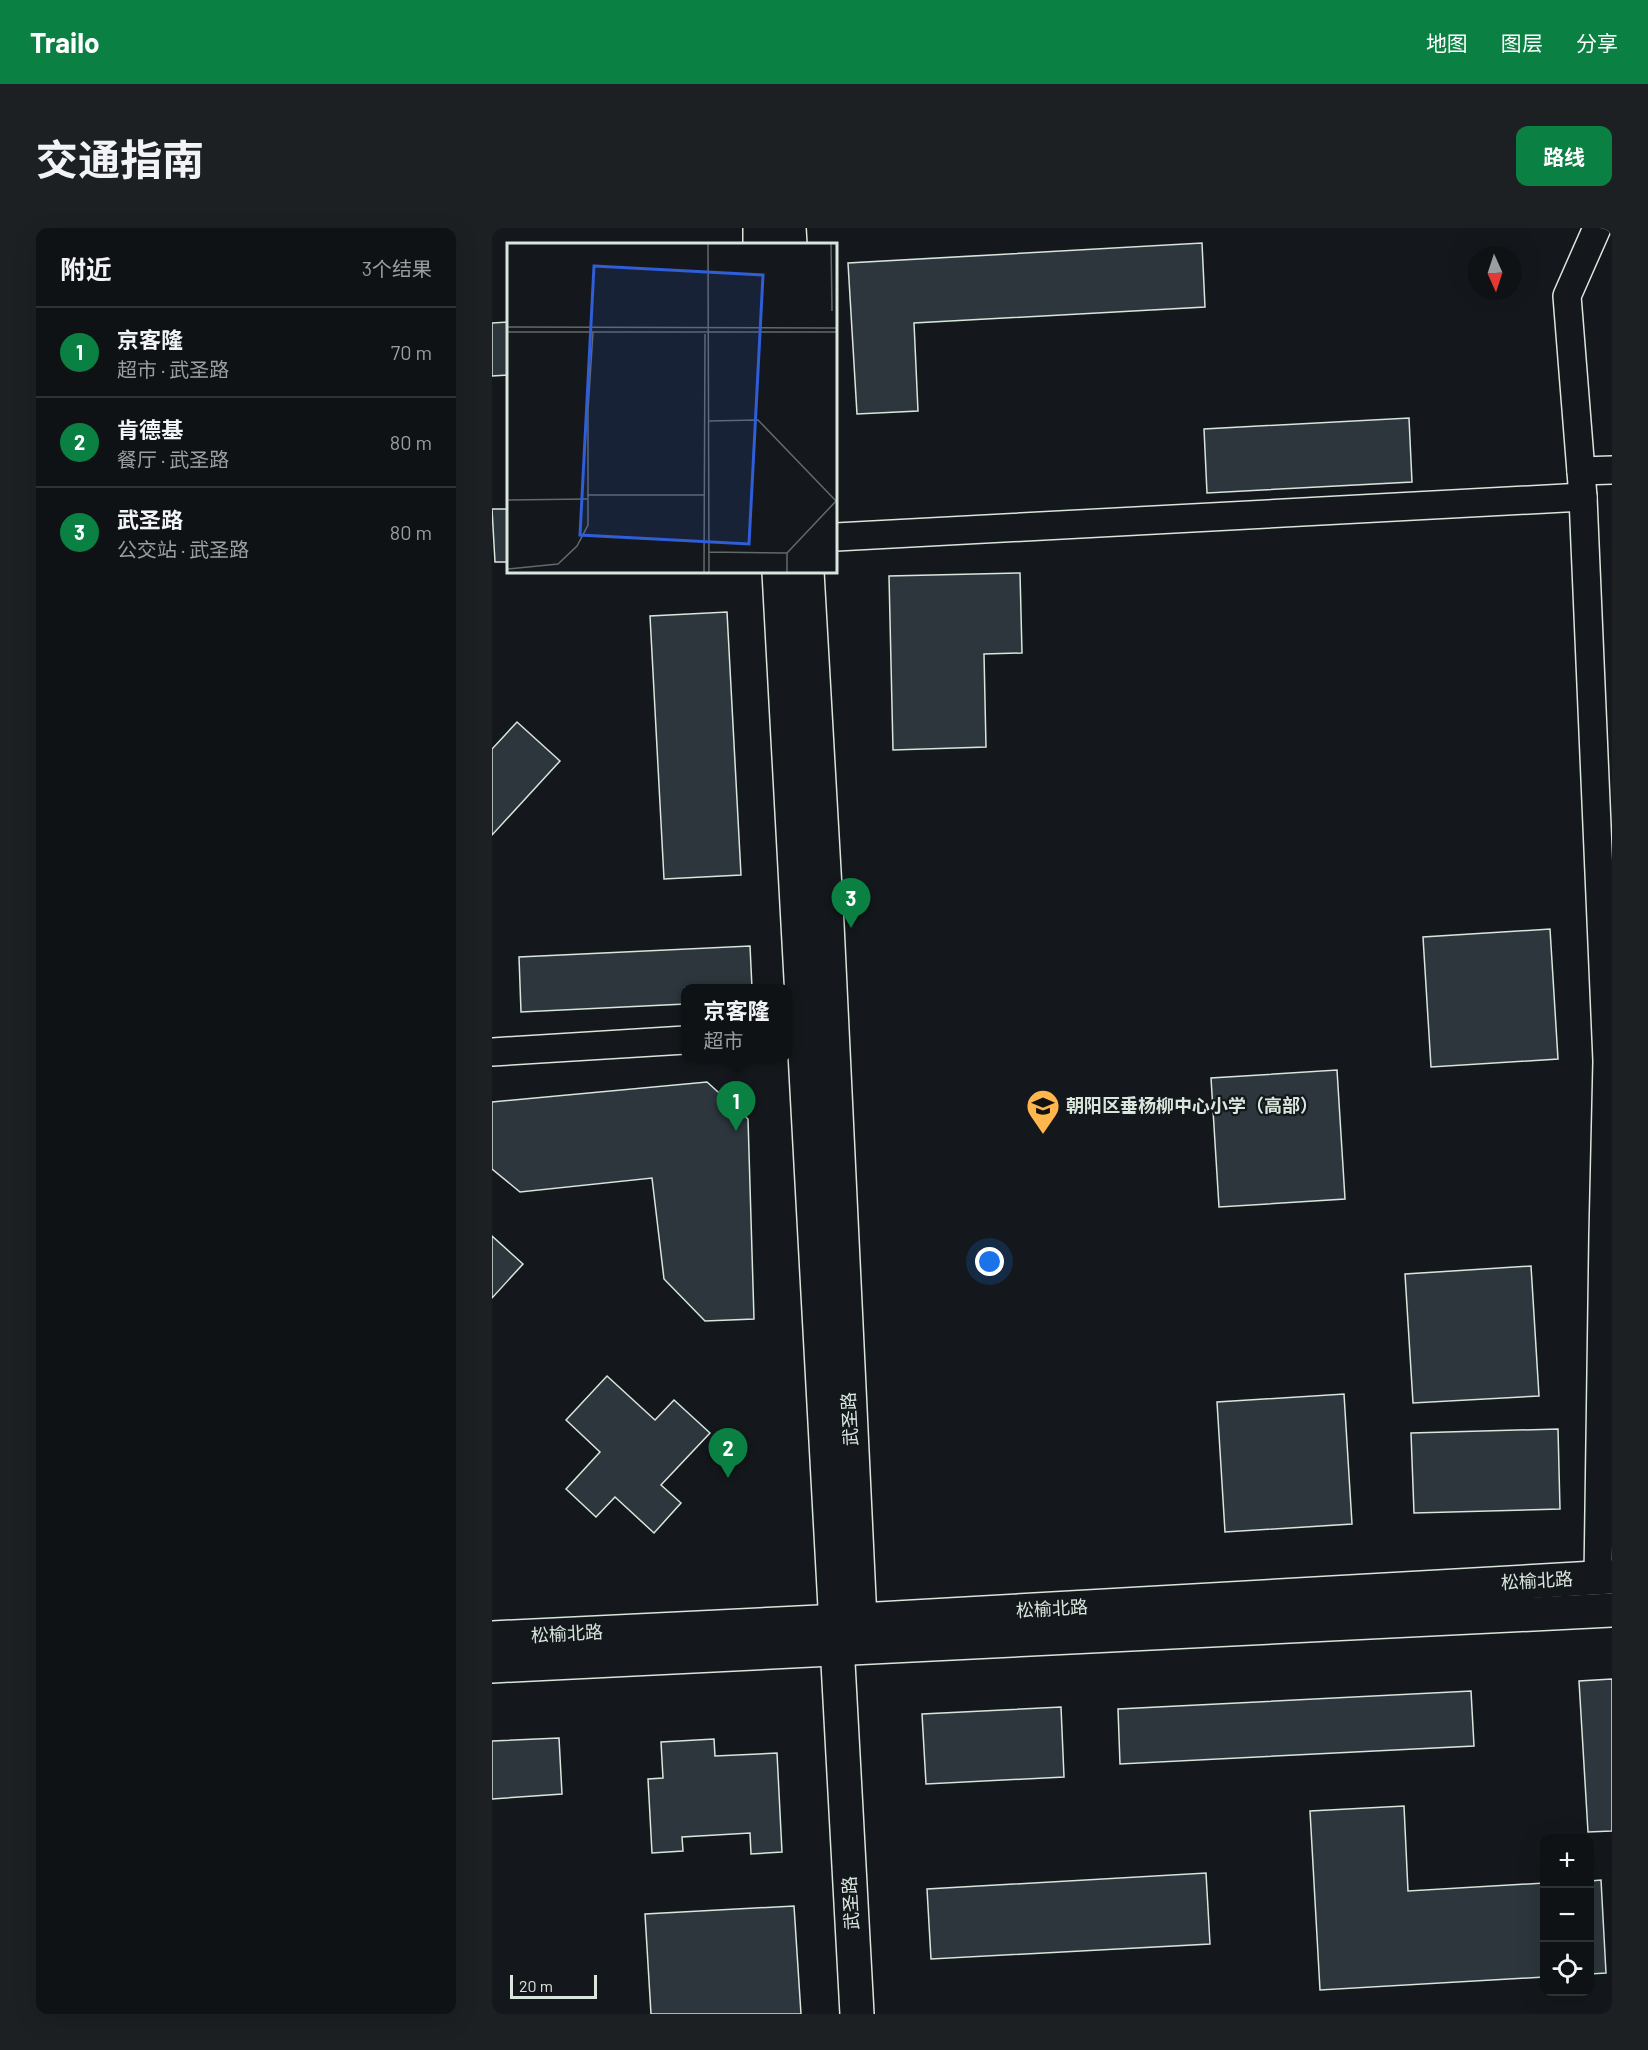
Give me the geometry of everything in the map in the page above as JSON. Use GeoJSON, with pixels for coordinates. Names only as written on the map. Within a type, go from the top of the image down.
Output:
{"type":"FeatureCollection","features":[{"type":"Feature","properties":{"kind":"street"},"geometry":{"type":"LineString","coordinates":[[789,228],[790,243]]}},
{"type":"Feature","properties":{"kind":"street"},"geometry":{"type":"LineString","coordinates":[[1597,228],[1567,296],[1582,484],[1607,1062],[1602,1235],[1605,1578]]}},
{"type":"Feature","properties":{"kind":"street"},"geometry":{"type":"LineString","coordinates":[[837,537],[1582,484],[1612,470]]}},
{"type":"Feature","properties":{"kind":"street","name":"武圣路"},"geometry":{"type":"LineString","coordinates":[[778,573],[795,1033],[844,1630]]}},
{"type":"Feature","properties":{"kind":"street","name":"武圣路"},"geometry":{"type":"LineString","coordinates":[[807,573],[827,936],[844,1630],[857,2014]]}},
{"type":"Feature","properties":{"kind":"street"},"geometry":{"type":"LineString","coordinates":[[492,1052],[681,1040]]}},
{"type":"Feature","properties":{"kind":"street","name":"松榆北路"},"geometry":{"type":"LineString","coordinates":[[492,1666],[844,1630],[1605,1578]]}},
{"type":"Feature","properties":{"kind":"street","name":"松榆北路"},"geometry":{"type":"LineString","coordinates":[[492,1638],[1612,1610]]}},
{"type":"Feature","properties":{"kind":"building"},"geometry":{"type":"Polygon","coordinates":[[[1202,243],[1205,307],[914,323],[918,411],[857,414],[848,263],[1202,243]]]}},
{"type":"Feature","properties":{"kind":"building"},"geometry":{"type":"Polygon","coordinates":[[[507,322],[507,375],[492,376],[492,323],[507,322]]]}},
{"type":"Feature","properties":{"kind":"building"},"geometry":{"type":"Polygon","coordinates":[[[1409,418],[1412,482],[1207,493],[1204,429],[1409,418]]]}},
{"type":"Feature","properties":{"kind":"building"},"geometry":{"type":"Polygon","coordinates":[[[492,509],[507,509],[507,562],[495,562],[492,509]]]}},
{"type":"Feature","properties":{"kind":"building"},"geometry":{"type":"Polygon","coordinates":[[[1020,573],[1022,653],[984,654],[986,747],[893,750],[889,576],[1020,573]]]}},
{"type":"Feature","properties":{"kind":"building"},"geometry":{"type":"Polygon","coordinates":[[[727,612],[741,875],[664,879],[650,616],[727,612]]]}},
{"type":"Feature","properties":{"kind":"building"},"geometry":{"type":"Polygon","coordinates":[[[517,722],[560,761],[492,835],[492,749],[517,722]]]}},
{"type":"Feature","properties":{"kind":"building"},"geometry":{"type":"Polygon","coordinates":[[[1550,929],[1558,1059],[1431,1067],[1423,937],[1550,929]]]}},
{"type":"Feature","properties":{"kind":"building"},"geometry":{"type":"Polygon","coordinates":[[[750,946],[752,984],[681,984],[681,1004],[521,1012],[519,957],[750,946]]]}},
{"type":"Feature","properties":{"kind":"building"},"geometry":{"type":"Polygon","coordinates":[[[1337,1070],[1345,1199],[1219,1207],[1211,1078],[1337,1070]]]}},
{"type":"Feature","properties":{"kind":"building"},"geometry":{"type":"Polygon","coordinates":[[[707,1082],[748,1119],[754,1319],[705,1321],[664,1279],[652,1178],[520,1192],[492,1169],[492,1102],[707,1082]]]}},
{"type":"Feature","properties":{"kind":"building"},"geometry":{"type":"Polygon","coordinates":[[[492,1236],[523,1264],[492,1298],[492,1236]]]}},
{"type":"Feature","properties":{"kind":"building"},"geometry":{"type":"Polygon","coordinates":[[[1531,1266],[1539,1396],[1413,1403],[1405,1274],[1531,1266]]]}},
{"type":"Feature","properties":{"kind":"building"},"geometry":{"type":"Polygon","coordinates":[[[607,1376],[655,1420],[674,1400],[710,1433],[661,1485],[681,1503],[654,1533],[615,1497],[596,1517],[566,1489],[600,1452],[566,1420],[607,1376]]]}},
{"type":"Feature","properties":{"kind":"building"},"geometry":{"type":"Polygon","coordinates":[[[1344,1394],[1352,1524],[1225,1532],[1217,1402],[1344,1394]]]}},
{"type":"Feature","properties":{"kind":"building"},"geometry":{"type":"Polygon","coordinates":[[[1558,1429],[1560,1509],[1414,1513],[1411,1433],[1558,1429]]]}},
{"type":"Feature","properties":{"kind":"building"},"geometry":{"type":"Polygon","coordinates":[[[1612,1679],[1612,1831],[1588,1832],[1579,1681],[1612,1679]]]}},
{"type":"Feature","properties":{"kind":"building"},"geometry":{"type":"Polygon","coordinates":[[[1471,1691],[1474,1746],[1120,1764],[1118,1709],[1471,1691]]]}},
{"type":"Feature","properties":{"kind":"building"},"geometry":{"type":"Polygon","coordinates":[[[1061,1707],[1064,1777],[926,1784],[922,1714],[1061,1707]]]}},
{"type":"Feature","properties":{"kind":"building"},"geometry":{"type":"Polygon","coordinates":[[[559,1738],[562,1794],[492,1799],[492,1741],[559,1738]]]}},
{"type":"Feature","properties":{"kind":"building"},"geometry":{"type":"Polygon","coordinates":[[[714,1739],[715,1756],[777,1753],[782,1852],[751,1854],[750,1833],[682,1837],[683,1851],[652,1853],[648,1779],[663,1778],[661,1742],[714,1739]]]}},
{"type":"Feature","properties":{"kind":"building"},"geometry":{"type":"Polygon","coordinates":[[[1404,1806],[1408,1891],[1540,1883],[1540,1977],[1320,1990],[1310,1811],[1404,1806]]]}},
{"type":"Feature","properties":{"kind":"building"},"geometry":{"type":"Polygon","coordinates":[[[1206,1873],[1210,1944],[931,1959],[927,1889],[1206,1873]]]}},
{"type":"Feature","properties":{"kind":"building"},"geometry":{"type":"Polygon","coordinates":[[[1601,1880],[1606,1973],[1594,1974],[1594,1881],[1601,1880]]]}},
{"type":"Feature","properties":{"kind":"building"},"geometry":{"type":"Polygon","coordinates":[[[794,1906],[801,2014],[651,2014],[645,1914],[794,1906]]]}},
{"type":"Feature","properties":{"kind":"place","name":"武圣路"},"geometry":{"type":"Point","coordinates":[851,928]}},
{"type":"Feature","properties":{"kind":"place","name":"京客隆"},"geometry":{"type":"Point","coordinates":[736,1131]}},
{"type":"Feature","properties":{"kind":"place","name":"朝阳区垂杨柳中心小学（高部）"},"geometry":{"type":"Point","coordinates":[1043,1135]}},
{"type":"Feature","properties":{"kind":"place","name":"肯德基"},"geometry":{"type":"Point","coordinates":[728,1478]}}]}
